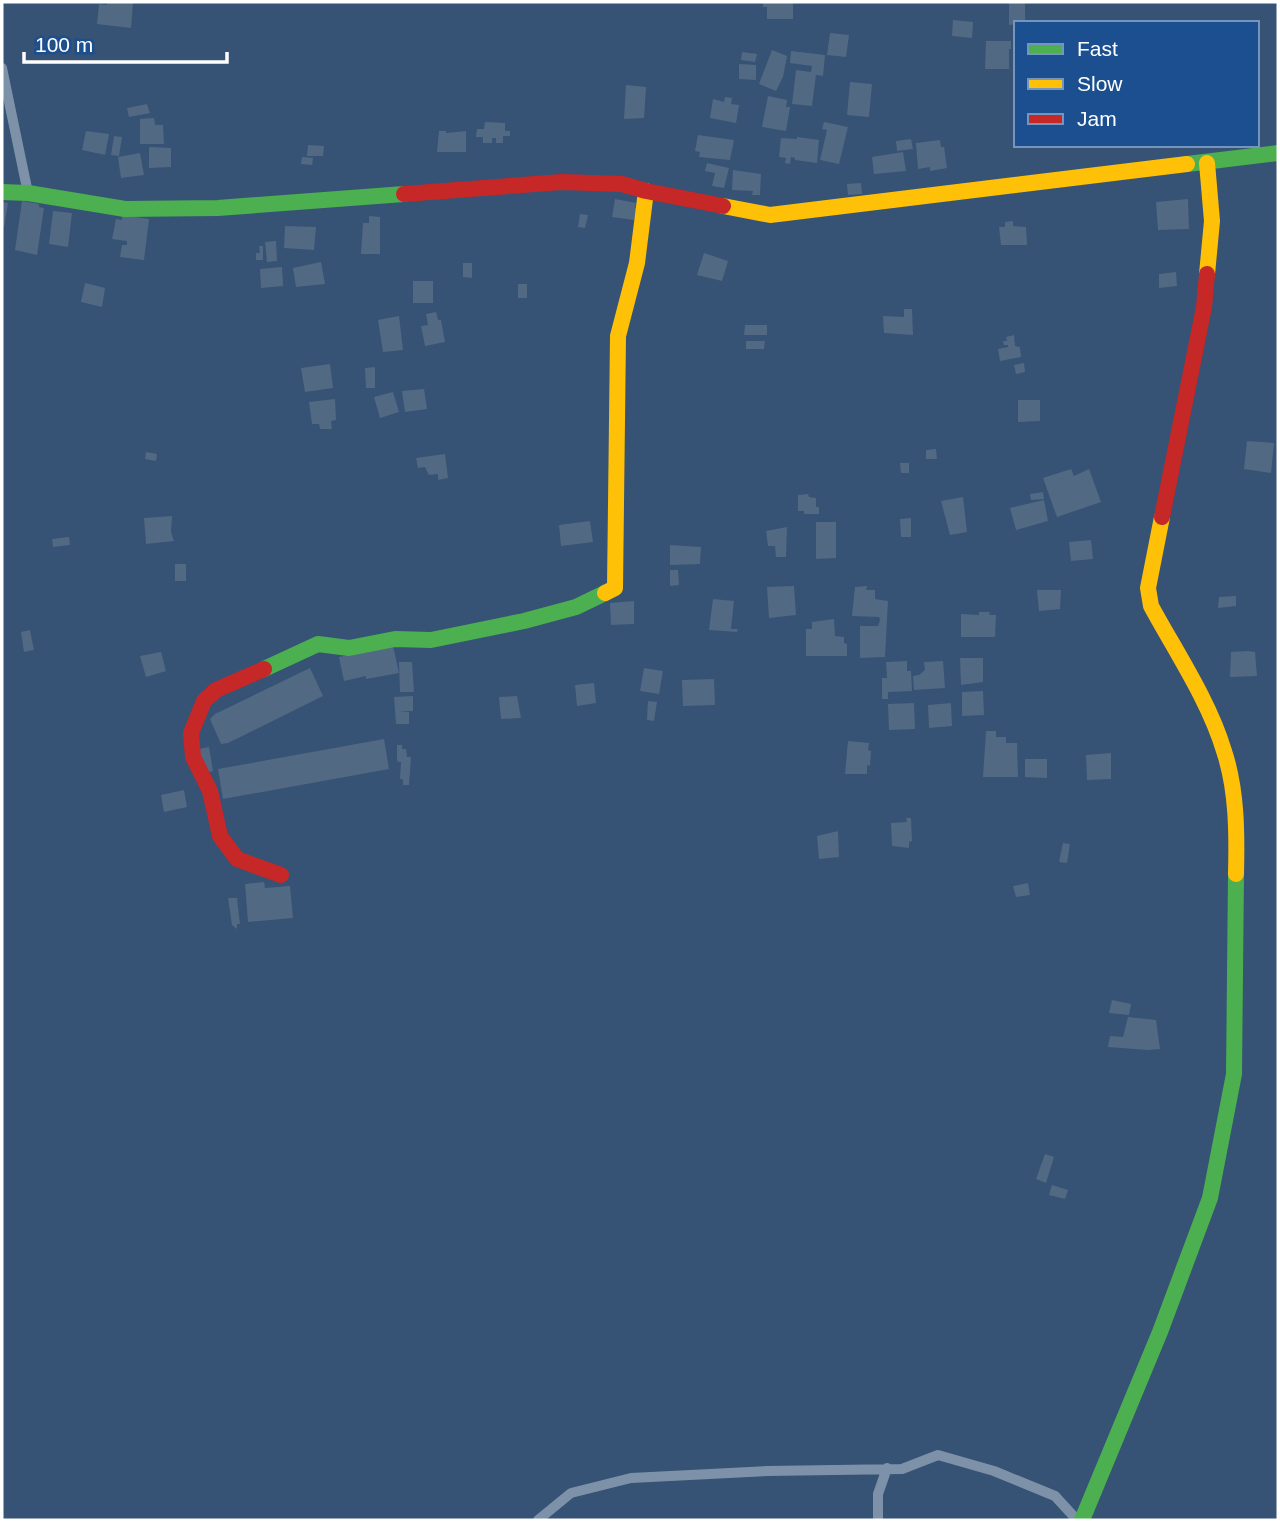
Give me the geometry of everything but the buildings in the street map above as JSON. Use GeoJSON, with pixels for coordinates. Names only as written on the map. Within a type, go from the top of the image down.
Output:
{"type":"FeatureCollection","features":[{"type":"Feature","properties":{"kind":"street"},"geometry":{"type":"LineString","coordinates":[[2,68],[28,193]]}},
{"type":"Feature","properties":{"kind":"street"},"geometry":{"type":"LineString","coordinates":[[2,192],[28,193],[125,209],[218,208],[562,182],[622,184],[771,215],[1278,153]]}},
{"type":"Feature","properties":{"kind":"street"},"geometry":{"type":"LineString","coordinates":[[1082,1520],[1160,1332],[1210,1198],[1234,1074],[1237,824],[1225,752],[1212,717],[1156,617],[1148,588],[1204,307],[1212,221],[1208,163]]}},
{"type":"Feature","properties":{"kind":"street"},"geometry":{"type":"LineString","coordinates":[[281,875],[237,859],[220,836],[210,791],[193,757],[191,733],[204,701],[216,690],[318,644],[349,648],[395,639],[431,640],[524,621],[576,607],[615,588],[618,336],[637,262],[646,191]]}},
{"type":"Feature","properties":{"kind":"street"},"geometry":{"type":"LineString","coordinates":[[538,1520],[571,1493],[631,1478],[902,1469],[938,1455],[994,1471],[1055,1496],[1077,1520]]}},
{"type":"Feature","properties":{"kind":"street"},"geometry":{"type":"LineString","coordinates":[[878,1520],[878,1494],[887,1468]]}},
{"type":"Feature","properties":{"kind":"traffic: fast"},"geometry":{"type":"LineString","coordinates":[[1187,164],[1278,153]]}},
{"type":"Feature","properties":{"kind":"traffic: fast"},"geometry":{"type":"LineString","coordinates":[[2,192],[28,193],[125,209],[218,208],[404,194]]}},
{"type":"Feature","properties":{"kind":"traffic: fast"},"geometry":{"type":"LineString","coordinates":[[264,669],[318,644],[349,648],[395,639],[431,640],[524,621],[576,607],[605,593]]}},
{"type":"Feature","properties":{"kind":"traffic: fast"},"geometry":{"type":"LineString","coordinates":[[1082,1520],[1160,1332],[1210,1198],[1234,1074],[1236,874]]}},
{"type":"Feature","properties":{"kind":"traffic: slow"},"geometry":{"type":"LineString","coordinates":[[1207,163],[1212,221],[1207,274]]}},
{"type":"Feature","properties":{"kind":"traffic: slow"},"geometry":{"type":"LineString","coordinates":[[723,206],[770,215],[1187,164]]}},
{"type":"Feature","properties":{"kind":"traffic: slow"},"geometry":{"type":"LineString","coordinates":[[605,593],[615,588],[618,336],[637,263],[646,191]]}},
{"type":"Feature","properties":{"kind":"traffic: slow"},"geometry":{"type":"LineString","coordinates":[[1162,517],[1148,588],[1151,606],[1201,695],[1218,732],[1234,797],[1236,874]]}},
{"type":"Feature","properties":{"kind":"traffic: jam"},"geometry":{"type":"LineString","coordinates":[[404,194],[562,182],[622,184],[723,206]]}},
{"type":"Feature","properties":{"kind":"traffic: jam"},"geometry":{"type":"LineString","coordinates":[[1162,517],[1204,307],[1207,274]]}},
{"type":"Feature","properties":{"kind":"traffic: jam"},"geometry":{"type":"LineString","coordinates":[[264,669],[216,690],[204,701],[191,733],[193,757],[210,791],[220,836],[237,859],[281,875]]}}]}
